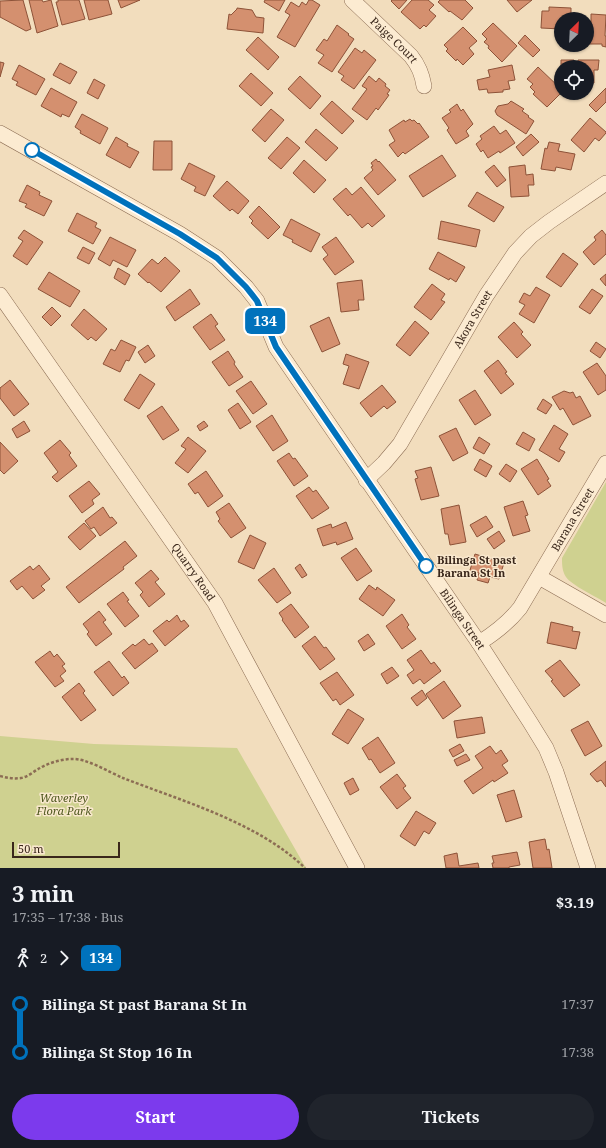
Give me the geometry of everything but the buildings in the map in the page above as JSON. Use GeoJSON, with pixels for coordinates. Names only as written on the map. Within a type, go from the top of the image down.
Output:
{"type":"FeatureCollection","features":[{"type":"Feature","properties":{"kind":"street","name":"Paige Court"},"geometry":{"type":"LineString","coordinates":[[352,0],[411,56],[418,65],[422,74],[424,86]]}},
{"type":"Feature","properties":{"kind":"street","name":"Bilinga Street"},"geometry":{"type":"LineString","coordinates":[[0,133],[180,234],[217,258],[246,287],[257,301],[276,347],[479,643],[546,748],[556,772],[588,868]]}},
{"type":"Feature","properties":{"kind":"street","name":"Akora Street"},"geometry":{"type":"LineString","coordinates":[[366,480],[384,463],[400,444],[486,296],[515,253],[531,236],[549,222],[606,183]]}},
{"type":"Feature","properties":{"kind":"street","name":"Quarry Road"},"geometry":{"type":"LineString","coordinates":[[0,295],[215,603],[356,868]]}},
{"type":"Feature","properties":{"kind":"street","name":"Barana Street"},"geometry":{"type":"LineString","coordinates":[[479,643],[511,620],[520,608],[540,577],[606,463]]}},
{"type":"Feature","properties":{"kind":"street"},"geometry":{"type":"LineString","coordinates":[[540,577],[606,615]]}},
{"type":"Feature","properties":{"kind":"path"},"geometry":{"type":"LineString","coordinates":[[0,776],[10,779],[22,778],[57,761],[72,759],[83,760],[105,771],[236,823],[264,838],[295,858],[305,868]]}},
{"type":"Feature","properties":{"kind":"green space"},"geometry":{"type":"Polygon","coordinates":[[[606,482],[606,603],[578,587],[566,577],[562,565],[562,558],[606,482]]]}},
{"type":"Feature","properties":{"kind":"green space","name":"Waverley Flora Park"},"geometry":{"type":"Polygon","coordinates":[[[0,736],[94,744],[237,748],[306,868],[0,868],[0,736]]]}},
{"type":"Feature","properties":{"kind":"bus line","name":"134"},"geometry":{"type":"LineString","coordinates":[[32,150],[180,234],[217,258],[234,274],[257,301],[264,315],[268,331],[276,347],[426,566]]}},
{"type":"Feature","properties":{"kind":"place","name":"Bilinga St past Barana St In"},"geometry":{"type":"Point","coordinates":[426,566]}}]}
